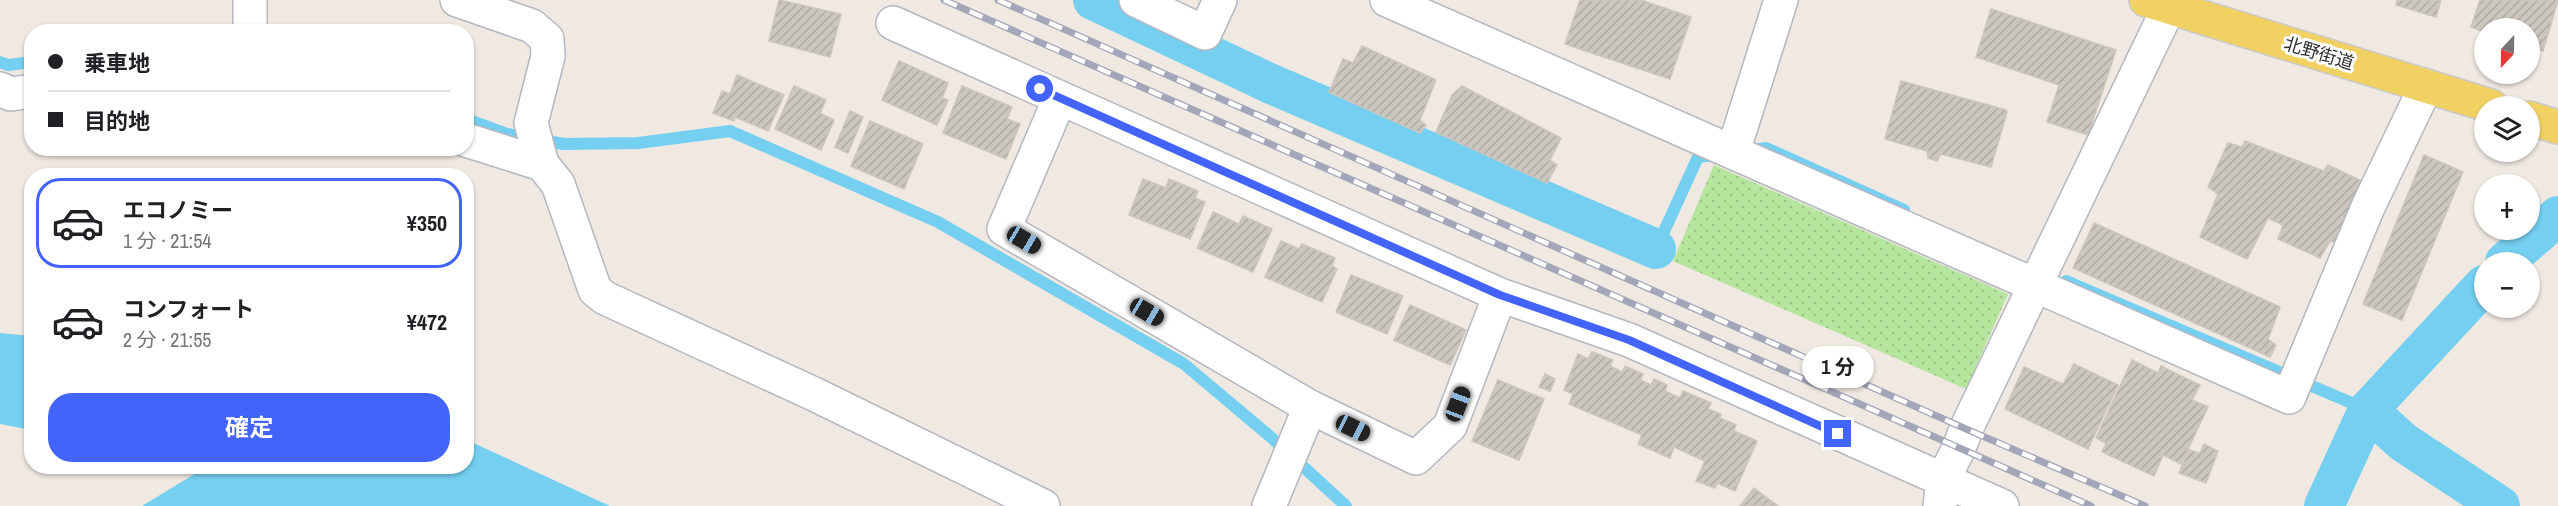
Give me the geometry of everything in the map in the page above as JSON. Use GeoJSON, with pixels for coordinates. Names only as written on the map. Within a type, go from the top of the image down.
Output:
{"type":"FeatureCollection","features":[{"type":"Feature","properties":{"kind":"main road","name":"北野街道"},"geometry":{"type":"LineString","coordinates":[[2157,3],[2474,101]]}},
{"type":"Feature","properties":{"kind":"main road"},"geometry":{"type":"LineString","coordinates":[[2540,121],[2558,127]]}},
{"type":"Feature","properties":{"kind":"street"},"geometry":{"type":"LineString","coordinates":[[250,0],[250,24]]}},
{"type":"Feature","properties":{"kind":"street"},"geometry":{"type":"LineString","coordinates":[[457,0],[532,26],[547,39],[548,56],[531,123],[542,164],[558,184],[595,290],[605,298],[868,420],[1043,506]]}},
{"type":"Feature","properties":{"kind":"street"},"geometry":{"type":"LineString","coordinates":[[1136,0],[1205,33],[1220,0]]}},
{"type":"Feature","properties":{"kind":"street"},"geometry":{"type":"LineString","coordinates":[[1387,0],[2289,397],[2368,207],[2426,86]]}},
{"type":"Feature","properties":{"kind":"street"},"geometry":{"type":"LineString","coordinates":[[1733,152],[1781,0]]}},
{"type":"Feature","properties":{"kind":"street"},"geometry":{"type":"LineString","coordinates":[[1941,493],[2036,285],[2157,3]]}},
{"type":"Feature","properties":{"kind":"street"},"geometry":{"type":"LineString","coordinates":[[893,24],[1500,295],[1629,340],[1941,493],[2002,506]]}},
{"type":"Feature","properties":{"kind":"street"},"geometry":{"type":"LineString","coordinates":[[0,89],[11,94],[24,93]]}},
{"type":"Feature","properties":{"kind":"street"},"geometry":{"type":"LineString","coordinates":[[1060,98],[1004,229],[1310,407],[1416,458],[1450,426],[1500,295]]}},
{"type":"Feature","properties":{"kind":"street"},"geometry":{"type":"LineString","coordinates":[[474,143],[542,164]]}},
{"type":"Feature","properties":{"kind":"street"},"geometry":{"type":"LineString","coordinates":[[1269,506],[1310,407]]}},
{"type":"Feature","properties":{"kind":"green space"},"geometry":{"type":"Polygon","coordinates":[[[1714,165],[2008,294],[1966,389],[1673,261],[1714,165]]]}},
{"type":"Feature","properties":{"kind":"water"},"geometry":{"type":"Polygon","coordinates":[[[0,333],[24,335],[24,429],[0,424],[0,333]]]}},
{"type":"Feature","properties":{"kind":"water"},"geometry":{"type":"Polygon","coordinates":[[[474,443],[610,506],[142,506],[195,474],[474,474],[474,443]]]}},
{"type":"Feature","properties":{"kind":"building"},"geometry":{"type":"Polygon","coordinates":[[[779,0],[841,14],[830,57],[769,41],[779,0]]]}},
{"type":"Feature","properties":{"kind":"building"},"geometry":{"type":"Polygon","coordinates":[[[1580,0],[1641,0],[1691,17],[1670,79],[1565,44],[1580,0]]]}},
{"type":"Feature","properties":{"kind":"building"},"geometry":{"type":"Polygon","coordinates":[[[2397,0],[2441,0],[2436,17],[2396,5],[2397,0]]]}},
{"type":"Feature","properties":{"kind":"building"},"geometry":{"type":"Polygon","coordinates":[[[2480,0],[2558,0],[2543,51],[2540,50],[2540,18],[2474,18],[2480,0]]]}},
{"type":"Feature","properties":{"kind":"building"},"geometry":{"type":"Polygon","coordinates":[[[1991,9],[2116,50],[2088,135],[2047,122],[2059,85],[1976,57],[1991,9]]]}},
{"type":"Feature","properties":{"kind":"building"},"geometry":{"type":"Polygon","coordinates":[[[1362,46],[1436,80],[1420,120],[1426,125],[1420,133],[1329,92],[1343,59],[1353,63],[1362,46]]]}},
{"type":"Feature","properties":{"kind":"building"},"geometry":{"type":"Polygon","coordinates":[[[899,61],[948,83],[942,98],[948,100],[937,125],[882,100],[899,61]]]}},
{"type":"Feature","properties":{"kind":"building"},"geometry":{"type":"Polygon","coordinates":[[[737,75],[784,95],[768,131],[735,117],[734,121],[713,113],[722,91],[730,94],[737,75]]]}},
{"type":"Feature","properties":{"kind":"building"},"geometry":{"type":"Polygon","coordinates":[[[1901,81],[2006,110],[1991,167],[1941,154],[1937,161],[1928,158],[1927,151],[1885,139],[1901,81]]]}},
{"type":"Feature","properties":{"kind":"building"},"geometry":{"type":"Polygon","coordinates":[[[794,86],[826,100],[820,113],[834,120],[821,150],[775,129],[794,86]]]}},
{"type":"Feature","properties":{"kind":"building"},"geometry":{"type":"Polygon","coordinates":[[[962,86],[1012,107],[1007,119],[1020,124],[1006,159],[943,133],[962,86]]]}},
{"type":"Feature","properties":{"kind":"building"},"geometry":{"type":"Polygon","coordinates":[[[1462,86],[1561,138],[1550,160],[1557,165],[1547,183],[1436,132],[1452,95],[1462,86]]]}},
{"type":"Feature","properties":{"kind":"building"},"geometry":{"type":"Polygon","coordinates":[[[850,111],[863,117],[848,153],[835,147],[850,111]]]}},
{"type":"Feature","properties":{"kind":"building"},"geometry":{"type":"Polygon","coordinates":[[[870,121],[923,144],[904,189],[851,166],[870,121]]]}},
{"type":"Feature","properties":{"kind":"building"},"geometry":{"type":"Polygon","coordinates":[[[2245,141],[2324,171],[2328,165],[2364,182],[2337,243],[2330,241],[2320,258],[2278,239],[2283,225],[2268,218],[2247,259],[2200,237],[2218,194],[2208,187],[2228,143],[2242,147],[2245,141]]]}},
{"type":"Feature","properties":{"kind":"building"},"geometry":{"type":"Polygon","coordinates":[[[2424,155],[2463,172],[2402,320],[2363,304],[2424,155]]]}},
{"type":"Feature","properties":{"kind":"building"},"geometry":{"type":"Polygon","coordinates":[[[1143,179],[1166,188],[1169,179],[1198,191],[1195,198],[1205,202],[1190,239],[1129,215],[1143,179]]]}},
{"type":"Feature","properties":{"kind":"building"},"geometry":{"type":"Polygon","coordinates":[[[1213,212],[1239,224],[1243,216],[1272,229],[1253,272],[1197,248],[1213,212]]]}},
{"type":"Feature","properties":{"kind":"building"},"geometry":{"type":"Polygon","coordinates":[[[2094,223],[2280,307],[2268,339],[2276,345],[2270,357],[2073,268],[2094,223]]]}},
{"type":"Feature","properties":{"kind":"building"},"geometry":{"type":"Polygon","coordinates":[[[1281,241],[1299,249],[1302,244],[1335,258],[1332,266],[1337,269],[1322,302],[1265,277],[1281,241]]]}},
{"type":"Feature","properties":{"kind":"building"},"geometry":{"type":"Polygon","coordinates":[[[1351,275],[1403,296],[1387,334],[1336,312],[1351,275]]]}},
{"type":"Feature","properties":{"kind":"building"},"geometry":{"type":"Polygon","coordinates":[[[1410,305],[1466,330],[1450,365],[1394,340],[1410,305]]]}},
{"type":"Feature","properties":{"kind":"building"},"geometry":{"type":"Polygon","coordinates":[[[1592,352],[1613,360],[1610,366],[1622,372],[1625,366],[1643,374],[1640,380],[1651,385],[1654,379],[1667,385],[1665,391],[1680,398],[1683,391],[1711,403],[1708,409],[1721,414],[1720,418],[1736,425],[1734,431],[1757,441],[1735,491],[1717,483],[1715,488],[1696,481],[1705,461],[1674,447],[1670,458],[1638,444],[1642,435],[1569,404],[1573,394],[1564,390],[1578,354],[1588,359],[1592,352]]]}},
{"type":"Feature","properties":{"kind":"building"},"geometry":{"type":"Polygon","coordinates":[[[2132,360],[2158,373],[2161,366],[2200,385],[2192,400],[2208,407],[2181,464],[2163,455],[2154,476],[2102,452],[2106,443],[2096,438],[2132,360]]]}},
{"type":"Feature","properties":{"kind":"building"},"geometry":{"type":"Polygon","coordinates":[[[2074,364],[2118,385],[2088,449],[2005,409],[2024,367],[2063,384],[2074,364]]]}},
{"type":"Feature","properties":{"kind":"building"},"geometry":{"type":"Polygon","coordinates":[[[1545,374],[1555,379],[1550,391],[1539,387],[1545,374]]]}},
{"type":"Feature","properties":{"kind":"building"},"geometry":{"type":"Polygon","coordinates":[[[1498,380],[1544,399],[1519,460],[1472,441],[1498,380]]]}},
{"type":"Feature","properties":{"kind":"building"},"geometry":{"type":"Polygon","coordinates":[[[2204,444],[2218,451],[2206,483],[2179,473],[2189,450],[2200,453],[2204,444]]]}},
{"type":"Feature","properties":{"kind":"building"},"geometry":{"type":"Polygon","coordinates":[[[1754,488],[1778,506],[1740,506],[1754,488]]]}},
{"type":"Feature","properties":{"kind":"waterway"},"geometry":{"type":"LineString","coordinates":[[1093,0],[1269,83],[1656,249]]}},
{"type":"Feature","properties":{"kind":"waterway"},"geometry":{"type":"LineString","coordinates":[[0,62],[8,65],[24,63]]}},
{"type":"Feature","properties":{"kind":"waterway"},"geometry":{"type":"LineString","coordinates":[[474,122],[507,134],[564,144],[638,143],[730,131],[938,222],[1184,364],[1273,439],[1346,506]]}},
{"type":"Feature","properties":{"kind":"waterway"},"geometry":{"type":"LineString","coordinates":[[1752,150],[1766,148],[1904,210]]}},
{"type":"Feature","properties":{"kind":"waterway"},"geometry":{"type":"LineString","coordinates":[[1656,249],[1698,157],[1717,155]]}},
{"type":"Feature","properties":{"kind":"waterway"},"geometry":{"type":"LineString","coordinates":[[2517,252],[2558,216]]}},
{"type":"Feature","properties":{"kind":"waterway"},"geometry":{"type":"LineString","coordinates":[[2066,281],[2368,410]]}},
{"type":"Feature","properties":{"kind":"waterway"},"geometry":{"type":"LineString","coordinates":[[2324,506],[2368,410],[2474,296]]}},
{"type":"Feature","properties":{"kind":"waterway"},"geometry":{"type":"LineString","coordinates":[[2368,410],[2403,442],[2500,506]]}},
{"type":"Feature","properties":{"kind":"railway"},"geometry":{"type":"LineString","coordinates":[[944,0],[2091,506]]}},
{"type":"Feature","properties":{"kind":"railway"},"geometry":{"type":"LineString","coordinates":[[998,0],[2145,506]]}},
{"type":"Feature","properties":{"kind":"route"},"geometry":{"type":"LineString","coordinates":[[1040,89],[1500,295],[1629,340],[1838,434]]}}]}
